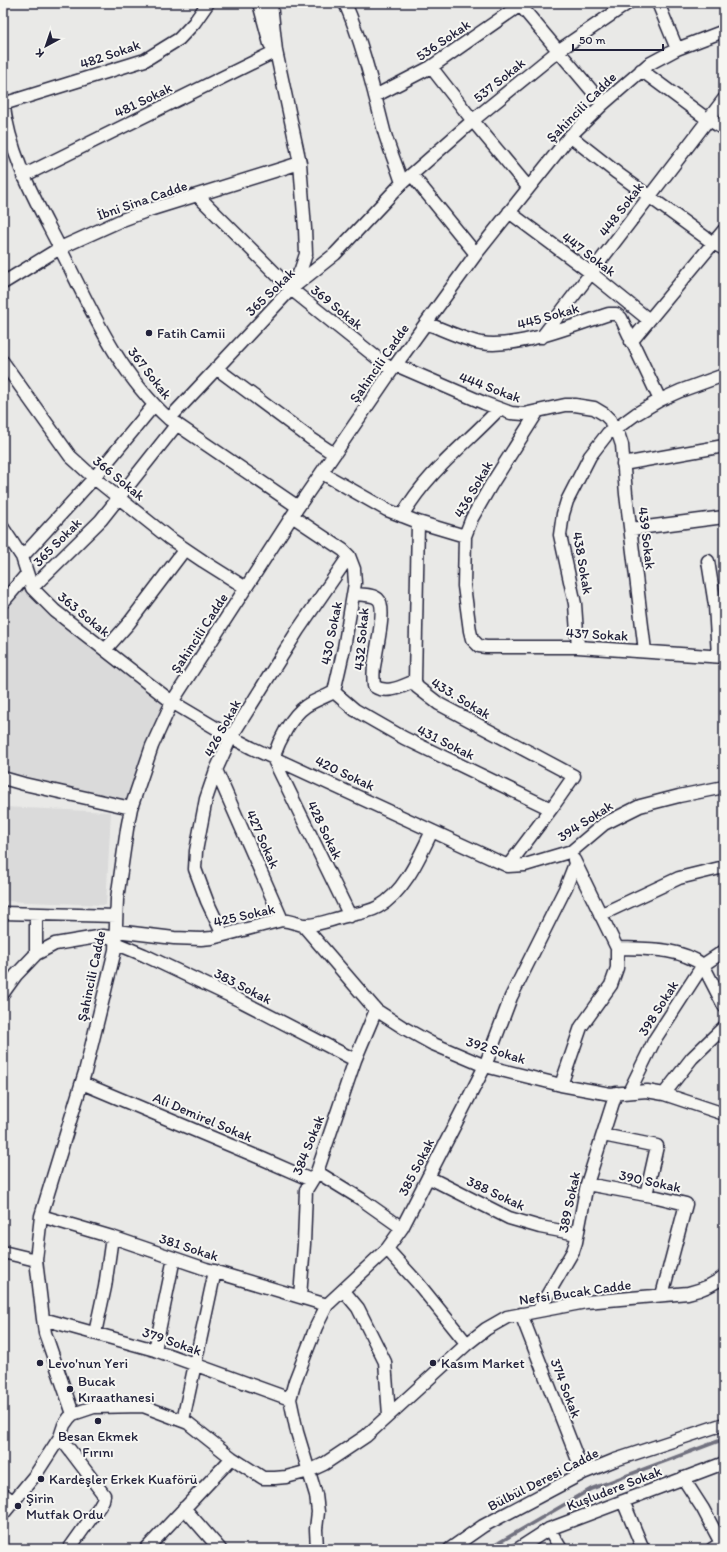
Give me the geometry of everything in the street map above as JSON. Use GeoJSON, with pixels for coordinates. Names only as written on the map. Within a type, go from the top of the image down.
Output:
{"type":"FeatureCollection","features":[{"type":"Feature","properties":{"kind":"street","name":"482 Sokak"},"geometry":{"type":"LineString","coordinates":[[3,104],[145,60],[179,39],[194,23],[208,3]]}},
{"type":"Feature","properties":{"kind":"street"},"geometry":{"type":"LineString","coordinates":[[259,3],[268,39],[276,51]]}},
{"type":"Feature","properties":{"kind":"street"},"geometry":{"type":"LineString","coordinates":[[271,3],[276,51],[300,163],[305,229],[306,254],[301,270],[291,289]]}},
{"type":"Feature","properties":{"kind":"street"},"geometry":{"type":"LineString","coordinates":[[345,3],[361,48],[399,187]]}},
{"type":"Feature","properties":{"kind":"street","name":"537 Sokak"},"geometry":{"type":"LineString","coordinates":[[399,187],[473,121],[558,51],[628,3]]}},
{"type":"Feature","properties":{"kind":"street"},"geometry":{"type":"LineString","coordinates":[[658,3],[677,49]]}},
{"type":"Feature","properties":{"kind":"street"},"geometry":{"type":"LineString","coordinates":[[522,4],[558,51],[603,104]]}},
{"type":"Feature","properties":{"kind":"street","name":"536 Sokak"},"geometry":{"type":"LineString","coordinates":[[375,96],[432,67],[522,4]]}},
{"type":"Feature","properties":{"kind":"street","name":"Şahincili Cadde"},"geometry":{"type":"LineString","coordinates":[[73,1414],[45,1333],[36,1260],[41,1216],[82,1083],[115,941],[117,899],[131,808],[152,746],[172,702],[295,512],[394,367],[476,254],[528,187],[570,136],[641,70],[659,58],[677,49],[724,31]]}},
{"type":"Feature","properties":{"kind":"street","name":"481 Sokak"},"geometry":{"type":"LineString","coordinates":[[23,176],[276,51]]}},
{"type":"Feature","properties":{"kind":"street"},"geometry":{"type":"LineString","coordinates":[[432,67],[473,121],[528,187]]}},
{"type":"Feature","properties":{"kind":"street"},"geometry":{"type":"LineString","coordinates":[[641,70],[707,119],[724,129]]}},
{"type":"Feature","properties":{"kind":"street","name":"448 Sokak"},"geometry":{"type":"LineString","coordinates":[[542,337],[707,119],[724,99]]}},
{"type":"Feature","properties":{"kind":"street","name":"367 Sokak"},"geometry":{"type":"LineString","coordinates":[[3,101],[11,140],[23,176],[110,345],[128,374],[154,405],[173,421],[295,512]]}},
{"type":"Feature","properties":{"kind":"street"},"geometry":{"type":"LineString","coordinates":[[570,136],[617,173],[713,243],[724,249]]}},
{"type":"Feature","properties":{"kind":"street","name":"İbni Sina Cadde"},"geometry":{"type":"LineString","coordinates":[[4,281],[60,248],[122,220],[149,210],[300,163]]}},
{"type":"Feature","properties":{"kind":"street"},"geometry":{"type":"LineString","coordinates":[[412,175],[476,254]]}},
{"type":"Feature","properties":{"kind":"street","name":"365 Sokak"},"geometry":{"type":"LineString","coordinates":[[32,588],[101,520],[173,421],[216,368],[291,289],[335,254],[399,187]]}},
{"type":"Feature","properties":{"kind":"street","name":"369 Sokak"},"geometry":{"type":"LineString","coordinates":[[198,196],[291,289],[394,367]]}},
{"type":"Feature","properties":{"kind":"street","name":"447 Sokak"},"geometry":{"type":"LineString","coordinates":[[509,212],[649,320]]}},
{"type":"Feature","properties":{"kind":"street"},"geometry":{"type":"LineString","coordinates":[[660,400],[631,342],[724,230]]}},
{"type":"Feature","properties":{"kind":"street","name":"445 Sokak"},"geometry":{"type":"LineString","coordinates":[[426,323],[480,343],[494,344],[542,337],[609,314],[616,314],[621,318],[631,342]]}},
{"type":"Feature","properties":{"kind":"street","name":"366 Sokak"},"geometry":{"type":"LineString","coordinates":[[3,362],[70,456],[118,498],[185,549],[246,588]]}},
{"type":"Feature","properties":{"kind":"street","name":"444 Sokak"},"geometry":{"type":"LineString","coordinates":[[394,367],[499,409],[519,414],[570,405],[594,408],[610,420],[614,430]]}},
{"type":"Feature","properties":{"kind":"street"},"geometry":{"type":"LineString","coordinates":[[216,368],[310,438],[334,454]]}},
{"type":"Feature","properties":{"kind":"street","name":"438 Sokak"},"geometry":{"type":"LineString","coordinates":[[578,647],[575,604],[560,535],[566,500],[590,456],[608,432],[614,430],[636,414],[660,400],[680,391],[724,376]]}},
{"type":"Feature","properties":{"kind":"street","name":"365 Sokak"},"geometry":{"type":"LineString","coordinates":[[22,557],[94,478],[154,405]]}},
{"type":"Feature","properties":{"kind":"street"},"geometry":{"type":"LineString","coordinates":[[402,516],[416,495],[437,469],[499,409]]}},
{"type":"Feature","properties":{"kind":"street","name":"436 Sokak"},"geometry":{"type":"LineString","coordinates":[[472,639],[464,586],[465,536],[472,518],[483,498],[538,411]]}},
{"type":"Feature","properties":{"kind":"street","name":"439 Sokak"},"geometry":{"type":"LineString","coordinates":[[614,430],[619,436],[622,445],[645,651]]}},
{"type":"Feature","properties":{"kind":"street"},"geometry":{"type":"LineString","coordinates":[[623,464],[724,446]]}},
{"type":"Feature","properties":{"kind":"street"},"geometry":{"type":"LineString","coordinates":[[322,473],[368,500],[402,516],[465,536]]}},
{"type":"Feature","properties":{"kind":"street"},"geometry":{"type":"LineString","coordinates":[[295,512],[349,556]]}},
{"type":"Feature","properties":{"kind":"street"},"geometry":{"type":"LineString","coordinates":[[631,529],[724,517]]}},
{"type":"Feature","properties":{"kind":"street","name":"433. Sokak"},"geometry":{"type":"LineString","coordinates":[[418,522],[415,682],[417,687],[421,692],[439,704],[574,776],[551,809]]}},
{"type":"Feature","properties":{"kind":"street","name":"363 Sokak"},"geometry":{"type":"LineString","coordinates":[[3,528],[22,557],[32,588],[55,612],[172,702]]}},
{"type":"Feature","properties":{"kind":"street"},"geometry":{"type":"LineString","coordinates":[[105,650],[129,622],[185,549]]}},
{"type":"Feature","properties":{"kind":"street","name":"430 Sokak"},"geometry":{"type":"LineString","coordinates":[[334,692],[354,594],[354,569],[349,556]]}},
{"type":"Feature","properties":{"kind":"street","name":"426 Sokak"},"geometry":{"type":"LineString","coordinates":[[223,935],[207,901],[196,869],[196,851],[206,799],[216,770],[231,737],[298,630],[349,556]]}},
{"type":"Feature","properties":{"kind":"street"},"geometry":{"type":"LineString","coordinates":[[708,561],[720,604],[721,656]]}},
{"type":"Feature","properties":{"kind":"street"},"geometry":{"type":"LineString","coordinates":[[3,602],[27,574]]}},
{"type":"Feature","properties":{"kind":"street","name":"432 Sokak"},"geometry":{"type":"LineString","coordinates":[[354,594],[371,596],[378,599],[381,604],[379,637],[373,676],[374,686],[380,690],[389,690],[415,682]]}},
{"type":"Feature","properties":{"kind":"street","name":"437 Sokak"},"geometry":{"type":"LineString","coordinates":[[472,639],[479,646],[486,647],[578,647],[721,656]]}},
{"type":"Feature","properties":{"kind":"street"},"geometry":{"type":"LineString","coordinates":[[273,758],[277,746],[296,715],[304,706],[334,692]]}},
{"type":"Feature","properties":{"kind":"street","name":"431 Sokak"},"geometry":{"type":"LineString","coordinates":[[334,692],[355,710],[397,734],[551,809]]}},
{"type":"Feature","properties":{"kind":"street","name":"420 Sokak"},"geometry":{"type":"LineString","coordinates":[[172,702],[231,737],[273,758],[508,866]]}},
{"type":"Feature","properties":{"kind":"street","name":"428 Sokak"},"geometry":{"type":"LineString","coordinates":[[273,758],[350,916]]}},
{"type":"Feature","properties":{"kind":"street","name":"427 Sokak"},"geometry":{"type":"LineString","coordinates":[[216,770],[282,920]]}},
{"type":"Feature","properties":{"kind":"street"},"geometry":{"type":"LineString","coordinates":[[3,778],[131,808]]}},
{"type":"Feature","properties":{"kind":"street","name":"394 Sokak"},"geometry":{"type":"LineString","coordinates":[[508,866],[525,865],[572,851],[604,824],[640,806],[724,787]]}},
{"type":"Feature","properties":{"kind":"street"},"geometry":{"type":"LineString","coordinates":[[508,866],[551,809]]}},
{"type":"Feature","properties":{"kind":"street","name":"425 Sokak"},"geometry":{"type":"LineString","coordinates":[[3,993],[16,975],[36,954],[55,944],[103,936],[115,941],[212,938],[282,920],[292,921],[302,925],[329,921],[366,912],[389,900],[408,875],[432,831]]}},
{"type":"Feature","properties":{"kind":"street"},"geometry":{"type":"LineString","coordinates":[[561,1085],[581,1027],[604,994],[615,975],[617,968],[617,948],[575,864],[572,851]]}},
{"type":"Feature","properties":{"kind":"street","name":"385 Sokak"},"geometry":{"type":"LineString","coordinates":[[317,1549],[316,1529],[318,1512],[316,1495],[293,1416],[290,1399],[295,1381],[316,1327],[327,1306],[387,1249],[402,1228],[485,1066],[511,997],[566,887],[575,864]]}},
{"type":"Feature","properties":{"kind":"street"},"geometry":{"type":"LineString","coordinates":[[600,915],[679,878],[724,867]]}},
{"type":"Feature","properties":{"kind":"street"},"geometry":{"type":"LineString","coordinates":[[3,913],[116,916]]}},
{"type":"Feature","properties":{"kind":"street"},"geometry":{"type":"LineString","coordinates":[[36,914],[36,954]]}},
{"type":"Feature","properties":{"kind":"street","name":"392 Sokak"},"geometry":{"type":"LineString","coordinates":[[302,925],[376,1010],[431,1043],[485,1066],[561,1085],[592,1092],[610,1094],[647,1091],[664,1094],[724,1114]]}},
{"type":"Feature","properties":{"kind":"street","name":"383 Sokak"},"geometry":{"type":"LineString","coordinates":[[115,941],[227,994],[354,1060]]}},
{"type":"Feature","properties":{"kind":"street"},"geometry":{"type":"LineString","coordinates":[[617,948],[671,951],[687,955],[703,965],[724,1006]]}},
{"type":"Feature","properties":{"kind":"street","name":"398 Sokak"},"geometry":{"type":"LineString","coordinates":[[629,1092],[655,1039],[703,965],[724,951]]}},
{"type":"Feature","properties":{"kind":"street","name":"384 Sokak"},"geometry":{"type":"LineString","coordinates":[[300,1297],[306,1190],[314,1176],[354,1060],[376,1010]]}},
{"type":"Feature","properties":{"kind":"street"},"geometry":{"type":"LineString","coordinates":[[664,1094],[692,1058],[724,1027]]}},
{"type":"Feature","properties":{"kind":"street","name":"Ali Demirel Sokak"},"geometry":{"type":"LineString","coordinates":[[82,1083],[263,1159],[314,1176],[362,1199],[402,1228]]}},
{"type":"Feature","properties":{"kind":"street","name":"389 Sokak"},"geometry":{"type":"LineString","coordinates":[[538,1311],[573,1251],[587,1184],[616,1094]]}},
{"type":"Feature","properties":{"kind":"street"},"geometry":{"type":"LineString","coordinates":[[603,1135],[657,1146],[646,1195]]}},
{"type":"Feature","properties":{"kind":"street","name":"388 Sokak"},"geometry":{"type":"LineString","coordinates":[[428,1177],[509,1218],[540,1227],[577,1234]]}},
{"type":"Feature","properties":{"kind":"street","name":"390 Sokak"},"geometry":{"type":"LineString","coordinates":[[587,1184],[686,1204],[662,1295]]}},
{"type":"Feature","properties":{"kind":"street","name":"381 Sokak"},"geometry":{"type":"LineString","coordinates":[[41,1216],[112,1237],[327,1306]]}},
{"type":"Feature","properties":{"kind":"street"},"geometry":{"type":"LineString","coordinates":[[95,1333],[105,1287],[112,1237]]}},
{"type":"Feature","properties":{"kind":"street"},"geometry":{"type":"LineString","coordinates":[[387,1249],[417,1282],[434,1305],[467,1344]]}},
{"type":"Feature","properties":{"kind":"street"},"geometry":{"type":"LineString","coordinates":[[3,1252],[36,1260]]}},
{"type":"Feature","properties":{"kind":"street"},"geometry":{"type":"LineString","coordinates":[[155,1350],[174,1258]]}},
{"type":"Feature","properties":{"kind":"street"},"geometry":{"type":"LineString","coordinates":[[183,1420],[215,1271]]}},
{"type":"Feature","properties":{"kind":"street","name":"Nefsi Bucak Cadde"},"geometry":{"type":"LineString","coordinates":[[73,1414],[94,1407],[143,1406],[183,1420],[232,1458],[263,1478],[275,1478],[308,1471],[324,1464],[366,1436],[467,1344],[486,1329],[507,1317],[586,1302],[698,1291],[724,1276]]}},
{"type":"Feature","properties":{"kind":"street"},"geometry":{"type":"LineString","coordinates":[[343,1290],[358,1308],[384,1362],[389,1415]]}},
{"type":"Feature","properties":{"kind":"street","name":"374 Sokak"},"geometry":{"type":"LineString","coordinates":[[521,1314],[583,1473]]}},
{"type":"Feature","properties":{"kind":"street","name":"379 Sokak"},"geometry":{"type":"LineString","coordinates":[[43,1319],[155,1350],[290,1399]]}},
{"type":"Feature","properties":{"kind":"street"},"geometry":{"type":"LineString","coordinates":[[3,1514],[36,1474],[60,1436],[67,1420],[73,1414]]}},
{"type":"Feature","properties":{"kind":"street","name":"Bülbül Deresi Cadde"},"geometry":{"type":"LineString","coordinates":[[450,1549],[483,1526],[583,1473],[615,1460],[724,1424]]}},
{"type":"Feature","properties":{"kind":"street"},"geometry":{"type":"LineString","coordinates":[[60,1436],[104,1495],[99,1508],[69,1549]]}},
{"type":"Feature","properties":{"kind":"street"},"geometry":{"type":"LineString","coordinates":[[146,1549],[232,1458]]}},
{"type":"Feature","properties":{"kind":"street","name":"Kuşludere Sokak"},"geometry":{"type":"LineString","coordinates":[[518,1549],[549,1529],[724,1463]]}},
{"type":"Feature","properties":{"kind":"street"},"geometry":{"type":"LineString","coordinates":[[683,1478],[703,1509],[719,1545]]}},
{"type":"Feature","properties":{"kind":"street"},"geometry":{"type":"LineString","coordinates":[[3,1494],[14,1502]]}},
{"type":"Feature","properties":{"kind":"street"},"geometry":{"type":"LineString","coordinates":[[623,1501],[643,1549]]}},
{"type":"Feature","properties":{"kind":"street"},"geometry":{"type":"LineString","coordinates":[[184,1508],[220,1549]]}},
{"type":"Feature","properties":{"kind":"street"},"geometry":{"type":"LineString","coordinates":[[549,1529],[561,1549]]}},
{"type":"Feature","properties":{"kind":"shaded area"},"geometry":{"type":"Polygon","coordinates":[[[15,587],[32,588],[172,702],[131,808],[3,777],[3,602],[15,587]]]}},
{"type":"Feature","properties":{"kind":"shaded area"},"geometry":{"type":"Polygon","coordinates":[[[3,807],[111,812],[106,905],[3,901],[3,807]]]}},
{"type":"Feature","properties":{"kind":"waterway"},"geometry":{"type":"LineString","coordinates":[[488,1549],[591,1489],[724,1439]]}},
{"type":"Feature","properties":{"kind":"place","name":"Fatih Camii"},"geometry":{"type":"Point","coordinates":[149,333]}},
{"type":"Feature","properties":{"kind":"place","name":"Levo'nun Yeri"},"geometry":{"type":"Point","coordinates":[40,1363]}},
{"type":"Feature","properties":{"kind":"place","name":"Kasım Market"},"geometry":{"type":"Point","coordinates":[433,1363]}},
{"type":"Feature","properties":{"kind":"place","name":"Bucak Kıraathanesi"},"geometry":{"type":"Point","coordinates":[70,1389]}},
{"type":"Feature","properties":{"kind":"place","name":"Besan Ekmek Fırını"},"geometry":{"type":"Point","coordinates":[98,1421]}},
{"type":"Feature","properties":{"kind":"place","name":"Kardeşler Erkek Kuaförü"},"geometry":{"type":"Point","coordinates":[41,1479]}},
{"type":"Feature","properties":{"kind":"place","name":"Şirin Mutfak Ordu"},"geometry":{"type":"Point","coordinates":[18,1506]}}]}
